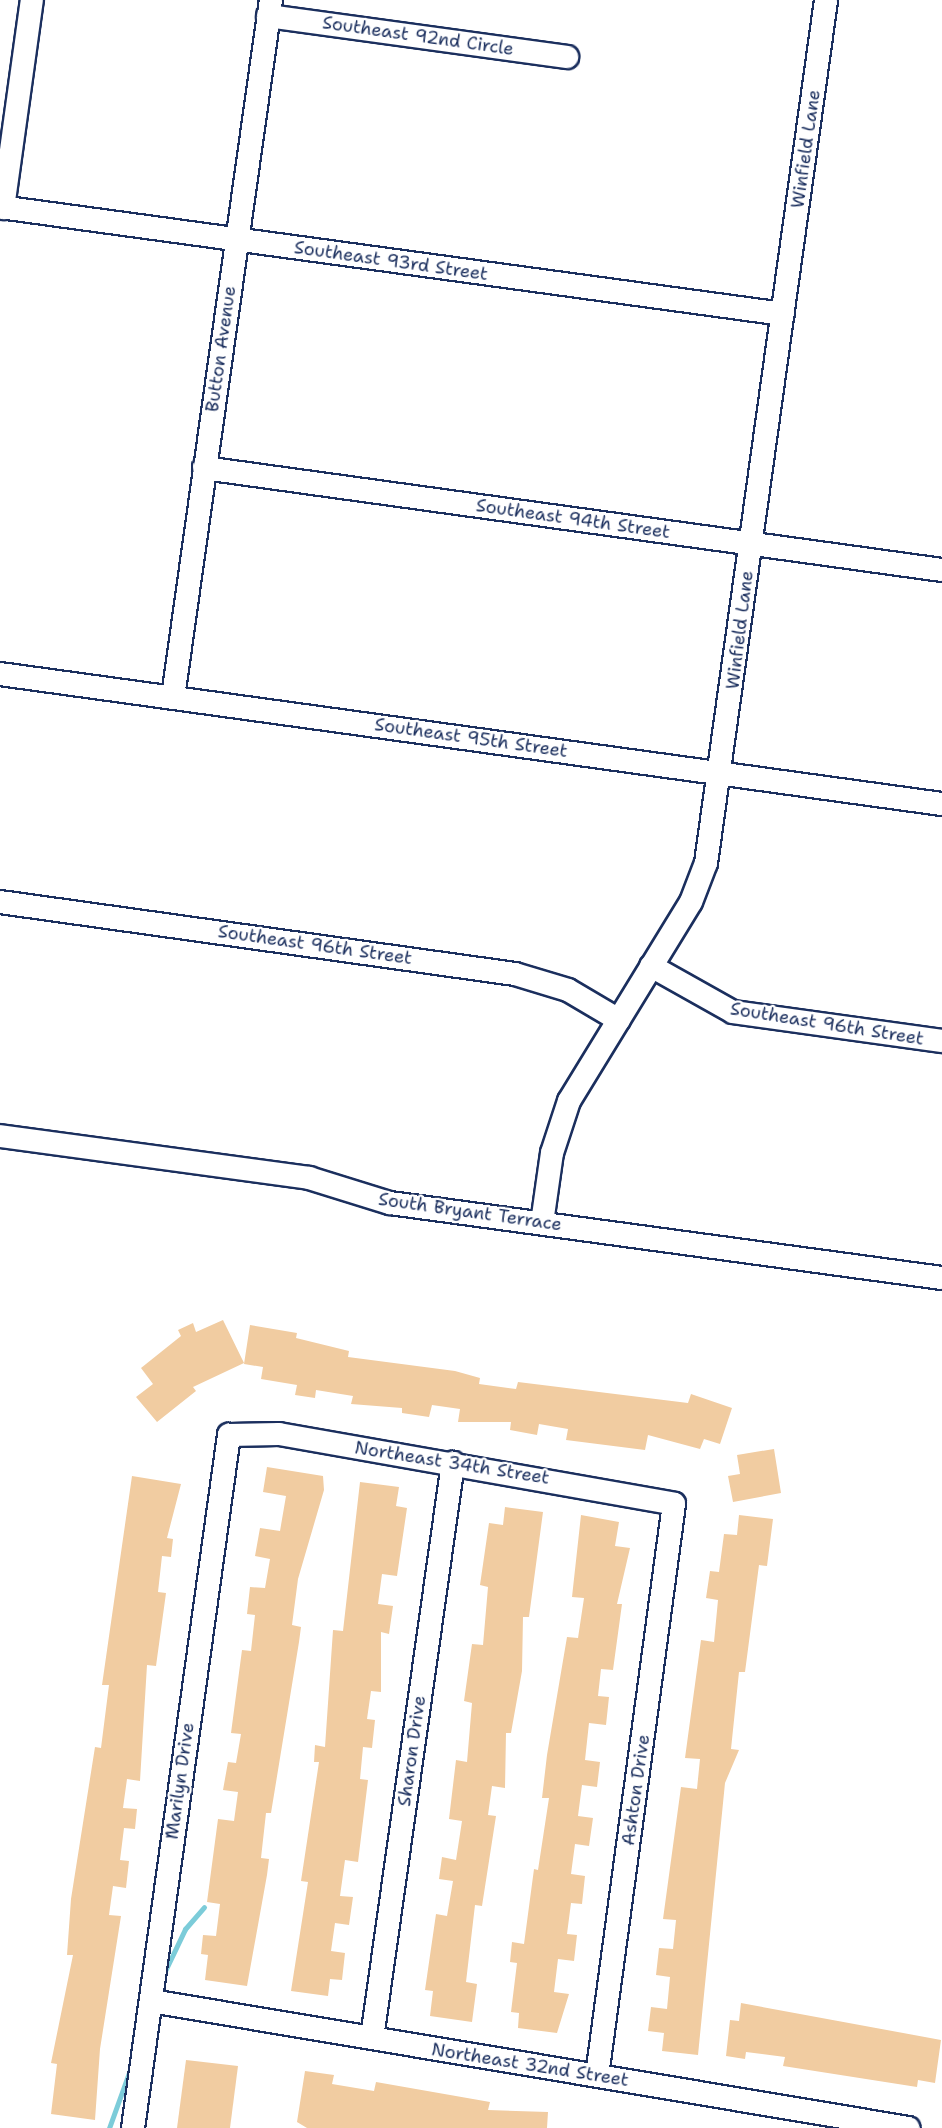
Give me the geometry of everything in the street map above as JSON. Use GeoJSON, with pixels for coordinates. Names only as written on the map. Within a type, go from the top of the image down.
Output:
{"type":"FeatureCollection","features":[{"type":"Feature","properties":{"kind":"street"},"geometry":{"type":"LineString","coordinates":[[2,207],[32,0]]}},
{"type":"Feature","properties":{"kind":"street","name":"Winfield Lane"},"geometry":{"type":"LineString","coordinates":[[542,1223],[563,1114],[651,966],[703,871],[722,773],[826,0]]}},
{"type":"Feature","properties":{"kind":"street","name":"Southeast 92nd Circle"},"geometry":{"type":"LineString","coordinates":[[269,8],[567,57]]}},
{"type":"Feature","properties":{"kind":"street","name":"Button Avenue"},"geometry":{"type":"LineString","coordinates":[[173,697],[269,8]]}},
{"type":"Feature","properties":{"kind":"street","name":"Southeast 93rd Street"},"geometry":{"type":"LineString","coordinates":[[2,207],[236,241],[783,314]]}},
{"type":"Feature","properties":{"kind":"street","name":"Southeast 94th Street"},"geometry":{"type":"LineString","coordinates":[[204,468],[942,570]]}},
{"type":"Feature","properties":{"kind":"street","name":"Southeast 95th Street"},"geometry":{"type":"LineString","coordinates":[[0,674],[942,804]]}},
{"type":"Feature","properties":{"kind":"street","name":"Southeast 96th Street"},"geometry":{"type":"LineString","coordinates":[[0,902],[515,974],[568,990],[619,1020]]}},
{"type":"Feature","properties":{"kind":"street","name":"Southeast 96th Street"},"geometry":{"type":"LineString","coordinates":[[651,966],[733,1012],[942,1041]]}},
{"type":"Feature","properties":{"kind":"street","name":"South Bryant Terrace"},"geometry":{"type":"LineString","coordinates":[[0,1136],[286,1174],[390,1203],[942,1278]]}},
{"type":"Feature","properties":{"kind":"street","name":"Northeast 34th Street"},"geometry":{"type":"LineString","coordinates":[[229,1435],[279,1434],[453,1463],[674,1504]]}},
{"type":"Feature","properties":{"kind":"street","name":"Marilyn Drive"},"geometry":{"type":"LineString","coordinates":[[133,2128],[229,1435]]}},
{"type":"Feature","properties":{"kind":"street","name":"Sharon Drive"},"geometry":{"type":"LineString","coordinates":[[372,2038],[453,1463]]}},
{"type":"Feature","properties":{"kind":"street","name":"Ashton Drive"},"geometry":{"type":"LineString","coordinates":[[597,2076],[674,1504]]}},
{"type":"Feature","properties":{"kind":"street","name":"Northeast 32nd Street"},"geometry":{"type":"LineString","coordinates":[[151,2001],[908,2128]]}},
{"type":"Feature","properties":{"kind":"building"},"geometry":{"type":"Polygon","coordinates":[[[223,1320],[244,1363],[193,1387],[196,1391],[157,1422],[136,1397],[153,1384],[141,1368],[181,1336],[178,1330],[193,1323],[196,1332],[223,1320]]]}},
{"type":"Feature","properties":{"kind":"building"},"geometry":{"type":"Polygon","coordinates":[[[250,1325],[297,1333],[296,1338],[349,1351],[348,1357],[455,1371],[480,1378],[479,1384],[516,1389],[518,1382],[688,1403],[691,1394],[732,1408],[720,1444],[704,1439],[700,1449],[648,1435],[645,1450],[566,1440],[568,1429],[539,1424],[537,1435],[510,1430],[511,1422],[458,1422],[460,1409],[432,1405],[429,1417],[402,1413],[402,1408],[351,1404],[353,1396],[316,1390],[315,1398],[295,1395],[297,1385],[261,1379],[263,1367],[244,1364],[250,1325]]]}},
{"type":"Feature","properties":{"kind":"building"},"geometry":{"type":"Polygon","coordinates":[[[774,1449],[781,1493],[733,1502],[728,1476],[740,1474],[737,1455],[774,1449]]]}},
{"type":"Feature","properties":{"kind":"building"},"geometry":{"type":"Polygon","coordinates":[[[267,1467],[323,1476],[324,1490],[298,1579],[292,1625],[301,1627],[271,1813],[266,1813],[261,1858],[269,1859],[247,1986],[205,1980],[208,1955],[201,1954],[203,1935],[216,1936],[220,1904],[207,1902],[218,1819],[234,1821],[238,1792],[223,1790],[228,1762],[236,1763],[241,1734],[231,1733],[242,1650],[251,1651],[255,1615],[247,1614],[250,1587],[265,1588],[270,1559],[255,1556],[260,1528],[280,1531],[286,1496],[263,1492],[267,1467]]]}},
{"type":"Feature","properties":{"kind":"building"},"geometry":{"type":"Polygon","coordinates":[[[132,1476],[181,1484],[167,1538],[173,1539],[171,1557],[162,1556],[158,1592],[166,1593],[156,1666],[147,1665],[140,1781],[127,1779],[123,1808],[137,1809],[135,1829],[124,1828],[120,1860],[129,1861],[126,1888],[113,1886],[109,1915],[121,1916],[100,2049],[95,2120],[51,2114],[57,2064],[51,2063],[73,1955],[67,1955],[71,1899],[95,1747],[101,1748],[109,1685],[102,1685],[132,1476]]]}},
{"type":"Feature","properties":{"kind":"building"},"geometry":{"type":"Polygon","coordinates":[[[360,1482],[399,1487],[396,1506],[407,1508],[397,1576],[382,1574],[378,1604],[393,1606],[389,1634],[381,1632],[381,1692],[371,1691],[367,1719],[375,1720],[372,1748],[363,1747],[360,1779],[368,1780],[358,1862],[345,1860],[340,1896],[353,1897],[349,1925],[335,1923],[331,1951],[345,1953],[342,1980],[330,1979],[328,1996],[291,1991],[308,1882],[301,1881],[319,1762],[314,1762],[315,1745],[325,1747],[333,1630],[343,1631],[360,1482]]]}},
{"type":"Feature","properties":{"kind":"building"},"geometry":{"type":"Polygon","coordinates":[[[505,1507],[543,1512],[529,1617],[523,1617],[522,1671],[511,1733],[506,1733],[505,1788],[492,1786],[488,1815],[496,1816],[482,1906],[475,1905],[466,1982],[477,1984],[472,2022],[430,2016],[433,1991],[425,1990],[436,1914],[447,1916],[453,1881],[439,1879],[442,1857],[456,1860],[462,1821],[449,1819],[456,1760],[467,1762],[472,1703],[464,1701],[472,1644],[483,1645],[488,1587],[480,1585],[489,1523],[503,1525],[505,1507]]]}},
{"type":"Feature","properties":{"kind":"building"},"geometry":{"type":"Polygon","coordinates":[[[581,1515],[619,1522],[615,1546],[630,1548],[617,1604],[622,1604],[613,1670],[601,1669],[598,1696],[609,1697],[606,1725],[589,1723],[585,1760],[600,1762],[597,1787],[582,1785],[578,1816],[593,1818],[589,1846],[575,1844],[571,1874],[585,1876],[582,1904],[571,1903],[567,1934],[577,1935],[574,1961],[558,1959],[554,1992],[569,1994],[557,2033],[518,2028],[519,2013],[511,2012],[517,1963],[510,1962],[512,1942],[524,1944],[534,1869],[538,1870],[549,1798],[542,1798],[547,1755],[567,1637],[578,1638],[584,1598],[572,1597],[581,1515]]]}},
{"type":"Feature","properties":{"kind":"building"},"geometry":{"type":"Polygon","coordinates":[[[739,1515],[773,1519],[767,1566],[759,1565],[745,1672],[739,1672],[731,1749],[739,1750],[725,1783],[698,2055],[662,2051],[664,2033],[648,2031],[651,2007],[667,2009],[670,1977],[656,1975],[659,1948],[673,1949],[676,1920],[663,1919],[681,1787],[697,1789],[700,1759],[685,1758],[701,1640],[714,1642],[718,1600],[706,1598],[710,1571],[719,1572],[724,1534],[737,1535],[739,1515]]]}},
{"type":"Feature","properties":{"kind":"building"},"geometry":{"type":"Polygon","coordinates":[[[741,2003],[941,2040],[935,2083],[918,2080],[917,2087],[783,2066],[785,2057],[746,2052],[745,2059],[726,2056],[730,2020],[739,2021],[741,2003]]]}},
{"type":"Feature","properties":{"kind":"building"},"geometry":{"type":"Polygon","coordinates":[[[186,2060],[238,2066],[230,2128],[177,2128],[186,2060]]]}},
{"type":"Feature","properties":{"kind":"building"},"geometry":{"type":"Polygon","coordinates":[[[305,2071],[334,2075],[332,2084],[374,2091],[376,2082],[490,2102],[488,2110],[548,2112],[547,2128],[307,2128],[297,2122],[305,2071]]]}},
{"type":"Feature","properties":{"kind":"waterway"},"geometry":{"type":"LineString","coordinates":[[165,1971],[185,1929],[204,1907]]}},
{"type":"Feature","properties":{"kind":"waterway"},"geometry":{"type":"LineString","coordinates":[[109,2128],[132,2064]]}}]}
